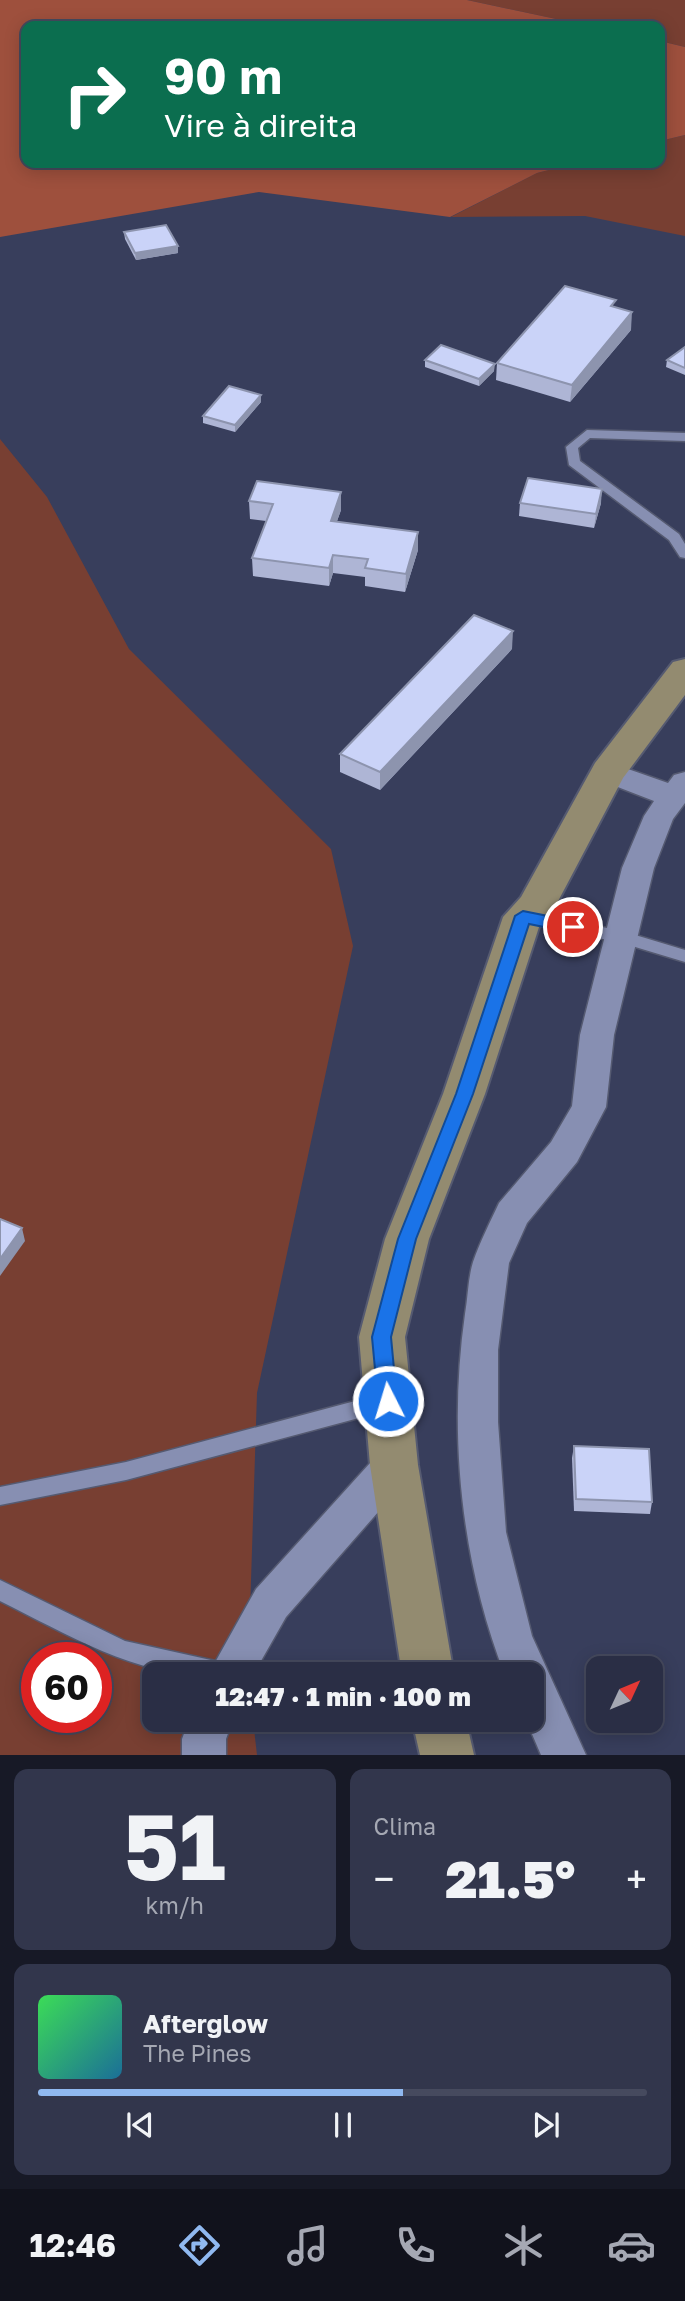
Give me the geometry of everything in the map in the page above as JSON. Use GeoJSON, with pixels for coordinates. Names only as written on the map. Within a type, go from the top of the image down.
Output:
{"type":"FeatureCollection","features":[{"type":"Feature","properties":{"kind":"main road"},"geometry":{"type":"LineString","coordinates":[[426,1662],[394,1465],[382,1337],[407,1239],[464,1094],[523,916],[535,907],[608,772],[685,670]]}},
{"type":"Feature","properties":{"kind":"main road"},"geometry":{"type":"LineString","coordinates":[[442,1732],[447,1755]]}},
{"type":"Feature","properties":{"kind":"street"},"geometry":{"type":"LineString","coordinates":[[522,1662],[511,1636],[486,1532],[478,1422],[479,1350],[491,1263],[512,1214],[564,1152],[589,1107],[597,1035],[638,868],[659,816],[679,790],[608,772]]}},
{"type":"Feature","properties":{"kind":"street"},"geometry":{"type":"LineString","coordinates":[[236,1662],[271,1603],[394,1465]]}},
{"type":"Feature","properties":{"kind":"street"},"geometry":{"type":"LineString","coordinates":[[544,1712],[564,1755]]}},
{"type":"Feature","properties":{"kind":"street"},"geometry":{"type":"LineString","coordinates":[[204,1755],[207,1732]]}},
{"type":"Feature","properties":{"kind":"lane"},"geometry":{"type":"LineString","coordinates":[[685,437],[587,434],[572,447],[573,462],[674,537],[685,554]]}},
{"type":"Feature","properties":{"kind":"lane"},"geometry":{"type":"LineString","coordinates":[[523,916],[622,937],[685,956]]}},
{"type":"Feature","properties":{"kind":"lane"},"geometry":{"type":"LineString","coordinates":[[0,1496],[126,1471],[388,1401]]}},
{"type":"Feature","properties":{"kind":"lane"},"geometry":{"type":"LineString","coordinates":[[0,1590],[123,1651],[174,1662]]}},
{"type":"Feature","properties":{"kind":"shaded area"},"geometry":{"type":"Polygon","coordinates":[[[0,0],[467,0],[566,21],[21,21],[21,168],[556,168],[537,173],[450,217],[259,192],[0,237],[0,0]]]}},
{"type":"Feature","properties":{"kind":"shaded area"},"geometry":{"type":"Polygon","coordinates":[[[467,0],[685,0],[685,47],[665,42],[665,21],[566,21],[467,0]]]}},
{"type":"Feature","properties":{"kind":"shaded area"},"geometry":{"type":"Polygon","coordinates":[[[665,42],[685,47],[685,135],[665,140],[665,42]]]}},
{"type":"Feature","properties":{"kind":"shaded area"},"geometry":{"type":"Polygon","coordinates":[[[685,135],[685,236],[585,216],[451,217],[537,173],[556,168],[665,168],[665,140],[685,135]]]}},
{"type":"Feature","properties":{"kind":"shaded area"},"geometry":{"type":"Polygon","coordinates":[[[0,439],[47,497],[129,649],[331,849],[353,946],[257,1393],[248,1662],[142,1662],[142,1732],[254,1732],[257,1755],[0,1755],[0,439]]]}},
{"type":"Feature","properties":{"kind":"building"},"geometry":{"type":"Polygon","coordinates":[[[166,225],[178,246],[135,253],[124,232],[166,225]]]}},
{"type":"Feature","properties":{"kind":"building"},"geometry":{"type":"Polygon","coordinates":[[[565,286],[616,300],[611,306],[632,312],[572,385],[497,363],[565,286]]]}},
{"type":"Feature","properties":{"kind":"building"},"geometry":{"type":"Polygon","coordinates":[[[441,345],[495,364],[479,379],[425,360],[441,345]]]}},
{"type":"Feature","properties":{"kind":"building"},"geometry":{"type":"Polygon","coordinates":[[[685,347],[685,368],[667,360],[685,347]]]}},
{"type":"Feature","properties":{"kind":"building"},"geometry":{"type":"Polygon","coordinates":[[[229,386],[261,395],[235,425],[203,416],[229,386]]]}},
{"type":"Feature","properties":{"kind":"building"},"geometry":{"type":"Polygon","coordinates":[[[528,478],[602,489],[596,514],[520,503],[528,478]]]}},
{"type":"Feature","properties":{"kind":"building"},"geometry":{"type":"Polygon","coordinates":[[[257,481],[341,492],[331,521],[418,532],[406,574],[365,568],[368,559],[333,555],[329,568],[252,558],[273,504],[249,501],[257,481]]]}},
{"type":"Feature","properties":{"kind":"building"},"geometry":{"type":"Polygon","coordinates":[[[474,615],[513,631],[380,772],[340,754],[474,615]]]}},
{"type":"Feature","properties":{"kind":"building"},"geometry":{"type":"Polygon","coordinates":[[[0,1219],[22,1228],[0,1259],[0,1219]]]}},
{"type":"Feature","properties":{"kind":"building"},"geometry":{"type":"Polygon","coordinates":[[[574,1446],[649,1449],[652,1502],[576,1499],[574,1446]]]}},
{"type":"Feature","properties":{"kind":"route"},"geometry":{"type":"LineString","coordinates":[[388,1401],[382,1337],[407,1239],[464,1094],[523,916],[573,927]]}}]}
